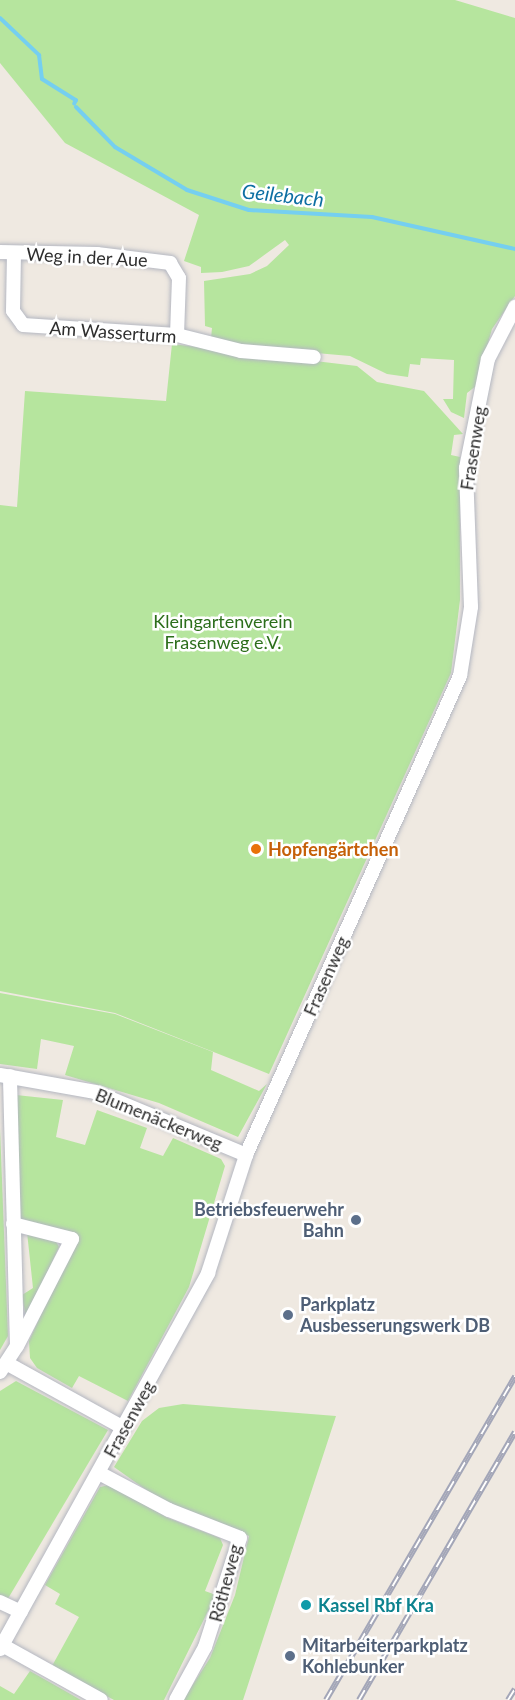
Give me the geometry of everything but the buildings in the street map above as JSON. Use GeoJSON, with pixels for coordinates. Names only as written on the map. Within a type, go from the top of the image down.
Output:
{"type":"FeatureCollection","features":[{"type":"Feature","properties":{"kind":"street","name":"Weg in der Aue"},"geometry":{"type":"LineString","coordinates":[[7,253],[97,254],[170,263],[179,278],[177,335]]}},
{"type":"Feature","properties":{"kind":"street","name":"Am Wasserturm"},"geometry":{"type":"LineString","coordinates":[[7,253],[13,311],[23,325],[177,335],[241,351],[314,357]]}},
{"type":"Feature","properties":{"kind":"street","name":"Frasenweg"},"geometry":{"type":"LineString","coordinates":[[1,1647],[208,1273],[246,1155],[460,676],[471,607],[466,468],[488,359],[515,307]]}},
{"type":"Feature","properties":{"kind":"street","name":"Blumenäckerweg"},"geometry":{"type":"LineString","coordinates":[[5,1076],[95,1092],[246,1155]]}},
{"type":"Feature","properties":{"kind":"street"},"geometry":{"type":"LineString","coordinates":[[5,1076],[17,1346]]}},
{"type":"Feature","properties":{"kind":"street"},"geometry":{"type":"LineString","coordinates":[[13,1224],[72,1239],[4,1368],[124,1428]]}},
{"type":"Feature","properties":{"kind":"street","name":"Rötheweg"},"geometry":{"type":"LineString","coordinates":[[99,1473],[169,1510],[240,1538],[205,1647],[176,1700]]}},
{"type":"Feature","properties":{"kind":"street"},"geometry":{"type":"LineString","coordinates":[[0,1602],[21,1612]]}},
{"type":"Feature","properties":{"kind":"street"},"geometry":{"type":"LineString","coordinates":[[1,1647],[101,1700]]}},
{"type":"Feature","properties":{"kind":"green space"},"geometry":{"type":"Polygon","coordinates":[[[0,0],[455,0],[515,18],[515,296],[492,329],[476,386],[467,393],[464,418],[451,412],[443,399],[453,399],[454,360],[421,358],[420,365],[410,364],[408,377],[387,374],[350,356],[259,348],[211,338],[212,328],[205,326],[204,281],[250,274],[267,266],[289,245],[285,240],[249,266],[222,272],[201,273],[201,267],[184,261],[199,215],[65,143],[0,63],[0,0]]]}},
{"type":"Feature","properties":{"kind":"green space","name":"Kleingartenverein Frasenweg e.V."},"geometry":{"type":"Polygon","coordinates":[[[172,344],[357,366],[377,382],[424,391],[463,434],[454,435],[451,455],[460,457],[460,600],[451,673],[269,1074],[115,1013],[0,991],[0,505],[17,507],[25,391],[166,401],[172,344]]]}},
{"type":"Feature","properties":{"kind":"green space"},"geometry":{"type":"Polygon","coordinates":[[[0,993],[115,1014],[213,1052],[211,1070],[259,1091],[267,1084],[238,1137],[159,1103],[65,1075],[74,1046],[41,1039],[37,1069],[0,1064],[0,993]]]}},
{"type":"Feature","properties":{"kind":"green space"},"geometry":{"type":"Polygon","coordinates":[[[16,1095],[63,1100],[56,1137],[85,1145],[97,1110],[147,1128],[140,1148],[163,1156],[173,1138],[221,1159],[225,1166],[189,1287],[128,1401],[79,1376],[72,1388],[37,1368],[30,1358],[29,1341],[77,1236],[20,1219],[16,1095]]]}},
{"type":"Feature","properties":{"kind":"green space"},"geometry":{"type":"Polygon","coordinates":[[[0,1128],[8,1336],[0,1350],[0,1128]]]}},
{"type":"Feature","properties":{"kind":"green space"},"geometry":{"type":"Polygon","coordinates":[[[27,1232],[56,1241],[59,1247],[26,1318],[22,1295],[33,1288],[27,1232]]]}},
{"type":"Feature","properties":{"kind":"green space"},"geometry":{"type":"Polygon","coordinates":[[[16,1381],[108,1430],[6,1602],[0,1599],[0,1391],[16,1381]]]}},
{"type":"Feature","properties":{"kind":"green space"},"geometry":{"type":"Polygon","coordinates":[[[183,1404],[336,1416],[243,1700],[183,1700],[210,1658],[235,1595],[249,1536],[159,1499],[114,1467],[142,1421],[159,1408],[183,1404]]]}},
{"type":"Feature","properties":{"kind":"green space"},"geometry":{"type":"Polygon","coordinates":[[[109,1485],[168,1518],[220,1538],[223,1545],[205,1591],[216,1595],[164,1700],[114,1700],[52,1666],[79,1617],[55,1604],[60,1594],[45,1585],[100,1487],[109,1485]]]}},
{"type":"Feature","properties":{"kind":"green space"},"geometry":{"type":"Polygon","coordinates":[[[30,1671],[81,1700],[0,1700],[0,1686],[14,1694],[30,1671]]]}},
{"type":"Feature","properties":{"kind":"waterway","name":"Geilebach"},"geometry":{"type":"LineString","coordinates":[[0,18],[39,55],[42,79],[76,100],[74,104]]}},
{"type":"Feature","properties":{"kind":"waterway","name":"Geilebach"},"geometry":{"type":"LineString","coordinates":[[76,107],[115,147],[187,190],[249,210],[372,217],[515,249]]}},
{"type":"Feature","properties":{"kind":"railway"},"geometry":{"type":"LineString","coordinates":[[326,1700],[515,1376]]}},
{"type":"Feature","properties":{"kind":"railway"},"geometry":{"type":"LineString","coordinates":[[359,1700],[515,1432]]}},
{"type":"Feature","properties":{"kind":"railway"},"geometry":{"type":"LineString","coordinates":[[508,1700],[515,1689]]}},
{"type":"Feature","properties":{"kind":"place","name":"Hopfengärtchen"},"geometry":{"type":"Point","coordinates":[256,849]}},
{"type":"Feature","properties":{"kind":"place","name":"Betriebsfeuerwehr Bahn"},"geometry":{"type":"Point","coordinates":[356,1220]}},
{"type":"Feature","properties":{"kind":"place","name":"Parkplatz Ausbesserungswerk DB"},"geometry":{"type":"Point","coordinates":[288,1315]}},
{"type":"Feature","properties":{"kind":"place","name":"Kassel Rbf Kra"},"geometry":{"type":"Point","coordinates":[306,1605]}},
{"type":"Feature","properties":{"kind":"place","name":"Mitarbeiterparkplatz Kohlebunker"},"geometry":{"type":"Point","coordinates":[290,1656]}}]}
